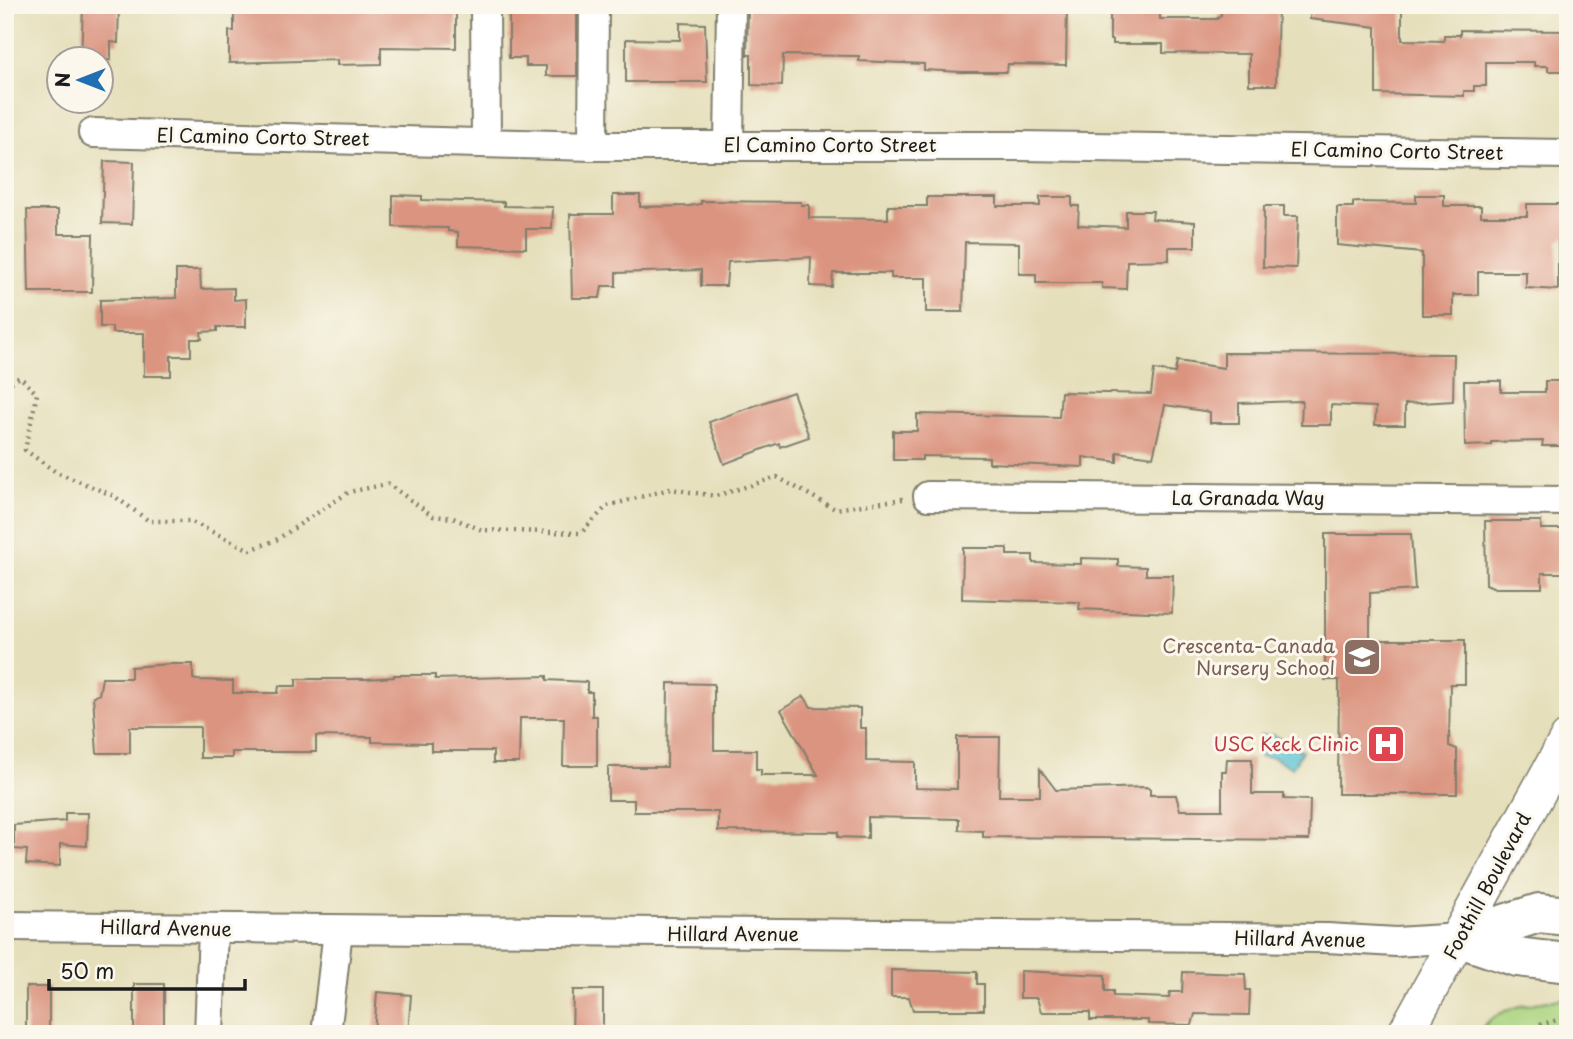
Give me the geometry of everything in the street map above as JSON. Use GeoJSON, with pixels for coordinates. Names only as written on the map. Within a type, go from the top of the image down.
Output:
{"type":"FeatureCollection","features":[{"type":"Feature","properties":{"kind":"highway","name":"Hillard Avenue"},"geometry":{"type":"LineString","coordinates":[[1461,938],[1539,913],[1568,916]]}},
{"type":"Feature","properties":{"kind":"highway","name":"Hillard Avenue"},"geometry":{"type":"LineString","coordinates":[[1461,938],[1517,957],[1568,963]]}},
{"type":"Feature","properties":{"kind":"main road","name":"Foothill Boulevard"},"geometry":{"type":"LineString","coordinates":[[1405,1034],[1461,938],[1568,738]]}},
{"type":"Feature","properties":{"kind":"street"},"geometry":{"type":"LineString","coordinates":[[485,5],[486,143]]}},
{"type":"Feature","properties":{"kind":"street"},"geometry":{"type":"LineString","coordinates":[[593,146],[594,5]]}},
{"type":"Feature","properties":{"kind":"street"},"geometry":{"type":"LineString","coordinates":[[729,145],[731,5]]}},
{"type":"Feature","properties":{"kind":"street","name":"El Camino Corto Street"},"geometry":{"type":"LineString","coordinates":[[93,133],[593,146],[729,145],[1568,155]]}},
{"type":"Feature","properties":{"kind":"street","name":"La Granada Way"},"geometry":{"type":"LineString","coordinates":[[928,496],[1568,501]]}},
{"type":"Feature","properties":{"kind":"street","name":"Hillard Avenue"},"geometry":{"type":"LineString","coordinates":[[5,926],[1313,938],[1396,942],[1461,938]]}},
{"type":"Feature","properties":{"kind":"street"},"geometry":{"type":"LineString","coordinates":[[209,1034],[213,929]]}},
{"type":"Feature","properties":{"kind":"street"},"geometry":{"type":"LineString","coordinates":[[326,1034],[338,930]]}},
{"type":"Feature","properties":{"kind":"path"},"geometry":{"type":"LineString","coordinates":[[5,386],[20,377],[37,394],[25,450],[57,472],[114,496],[149,521],[190,521],[250,550],[276,540],[349,492],[387,484],[433,516],[453,518],[482,530],[581,533],[607,506],[670,489],[716,496],[777,477],[835,509],[928,496]]}},
{"type":"Feature","properties":{"kind":"path"},"geometry":{"type":"LineString","coordinates":[[1521,1034],[1536,1026],[1568,1017]]}},
{"type":"Feature","properties":{"kind":"green space"},"geometry":{"type":"Polygon","coordinates":[[[1568,998],[1568,1034],[1478,1034],[1495,1016],[1506,1011],[1568,998]]]}},
{"type":"Feature","properties":{"kind":"water"},"geometry":{"type":"Polygon","coordinates":[[[1260,735],[1273,735],[1302,751],[1292,768],[1273,757],[1260,757],[1260,735]]]}},
{"type":"Feature","properties":{"kind":"building"},"geometry":{"type":"Polygon","coordinates":[[[83,5],[119,5],[118,43],[111,42],[111,46],[82,46],[83,5]]]}},
{"type":"Feature","properties":{"kind":"building"},"geometry":{"type":"Polygon","coordinates":[[[234,5],[447,5],[447,11],[456,12],[456,48],[381,47],[381,64],[337,65],[337,60],[229,63],[229,31],[234,31],[234,5]]]}},
{"type":"Feature","properties":{"kind":"building"},"geometry":{"type":"Polygon","coordinates":[[[509,5],[577,5],[577,76],[546,76],[546,66],[526,66],[526,58],[509,58],[509,5]]]}},
{"type":"Feature","properties":{"kind":"building"},"geometry":{"type":"Polygon","coordinates":[[[748,5],[1067,5],[1066,65],[1008,64],[1007,72],[962,72],[924,70],[924,64],[859,61],[859,56],[783,55],[782,86],[751,85],[751,55],[747,55],[748,5]]]}},
{"type":"Feature","properties":{"kind":"building"},"geometry":{"type":"Polygon","coordinates":[[[1110,5],[1160,5],[1160,19],[1217,19],[1221,15],[1220,5],[1278,5],[1276,85],[1249,85],[1249,54],[1163,53],[1163,44],[1113,44],[1113,40],[1110,40],[1110,5]]]}},
{"type":"Feature","properties":{"kind":"building"},"geometry":{"type":"Polygon","coordinates":[[[1311,5],[1402,5],[1402,40],[1444,41],[1444,35],[1460,35],[1460,30],[1568,31],[1568,71],[1548,71],[1548,66],[1534,66],[1534,62],[1486,62],[1486,86],[1474,86],[1474,91],[1464,91],[1464,96],[1376,94],[1376,27],[1310,19],[1311,5]]]}},
{"type":"Feature","properties":{"kind":"building"},"geometry":{"type":"Polygon","coordinates":[[[680,23],[705,24],[707,82],[626,82],[626,39],[680,40],[680,23]]]}},
{"type":"Feature","properties":{"kind":"building"},"geometry":{"type":"Polygon","coordinates":[[[104,161],[134,162],[132,224],[102,223],[104,161]]]}},
{"type":"Feature","properties":{"kind":"building"},"geometry":{"type":"Polygon","coordinates":[[[393,195],[422,196],[422,200],[504,202],[504,206],[553,207],[552,229],[526,229],[526,248],[458,246],[458,232],[448,231],[448,228],[393,227],[393,195]]]}},
{"type":"Feature","properties":{"kind":"building"},"geometry":{"type":"Polygon","coordinates":[[[613,195],[640,195],[640,207],[689,206],[701,204],[701,201],[801,202],[801,205],[809,205],[809,218],[888,219],[888,206],[927,206],[927,197],[997,197],[997,206],[1040,206],[1040,197],[1072,197],[1072,206],[1079,206],[1078,225],[1126,227],[1126,211],[1153,211],[1152,219],[1195,222],[1195,247],[1169,247],[1169,260],[1127,261],[1126,289],[1102,288],[1102,283],[1036,283],[1036,274],[1019,274],[1019,243],[965,242],[963,312],[926,312],[926,278],[891,278],[891,273],[833,273],[832,287],[810,286],[811,257],[728,262],[726,286],[701,286],[701,270],[616,273],[616,286],[602,286],[600,298],[572,298],[570,214],[613,214],[613,195]]]}},
{"type":"Feature","properties":{"kind":"building"},"geometry":{"type":"Polygon","coordinates":[[[1416,195],[1444,195],[1444,206],[1481,206],[1481,216],[1527,216],[1527,204],[1568,204],[1568,235],[1558,240],[1558,290],[1526,288],[1526,272],[1478,272],[1478,295],[1453,295],[1453,315],[1422,315],[1422,253],[1337,245],[1337,207],[1353,207],[1353,202],[1416,203],[1416,195]]]}},
{"type":"Feature","properties":{"kind":"building"},"geometry":{"type":"Polygon","coordinates":[[[1264,206],[1284,206],[1284,216],[1298,216],[1296,268],[1263,267],[1264,206]]]}},
{"type":"Feature","properties":{"kind":"building"},"geometry":{"type":"Polygon","coordinates":[[[27,210],[58,210],[58,234],[93,234],[92,292],[29,292],[27,210]]]}},
{"type":"Feature","properties":{"kind":"building"},"geometry":{"type":"Polygon","coordinates":[[[176,270],[200,270],[201,289],[234,288],[234,300],[246,299],[246,327],[217,327],[217,331],[201,332],[202,339],[191,339],[191,356],[171,356],[171,376],[144,376],[144,333],[112,333],[112,327],[100,327],[100,300],[176,298],[176,270]]]}},
{"type":"Feature","properties":{"kind":"building"},"geometry":{"type":"Polygon","coordinates":[[[1224,353],[1454,354],[1453,401],[1405,404],[1405,425],[1375,425],[1376,407],[1331,405],[1331,425],[1301,425],[1302,401],[1239,403],[1239,423],[1210,423],[1210,412],[1165,405],[1153,457],[1117,452],[1117,462],[1083,457],[1083,467],[989,463],[989,457],[922,456],[922,460],[893,460],[893,431],[917,431],[917,414],[1059,417],[1061,392],[1151,394],[1154,370],[1175,373],[1177,361],[1224,368],[1224,353]]]}},
{"type":"Feature","properties":{"kind":"building"},"geometry":{"type":"Polygon","coordinates":[[[1464,381],[1501,381],[1501,392],[1545,392],[1545,381],[1568,381],[1568,446],[1542,446],[1543,441],[1491,442],[1491,445],[1465,446],[1464,381]]]}},
{"type":"Feature","properties":{"kind":"building"},"geometry":{"type":"Polygon","coordinates":[[[793,392],[809,437],[780,447],[779,443],[724,464],[709,422],[793,392]]]}},
{"type":"Feature","properties":{"kind":"building"},"geometry":{"type":"Polygon","coordinates":[[[1485,521],[1541,521],[1541,529],[1568,529],[1568,573],[1542,573],[1542,588],[1495,588],[1486,584],[1485,521]]]}},
{"type":"Feature","properties":{"kind":"building"},"geometry":{"type":"Polygon","coordinates":[[[1325,534],[1411,534],[1415,590],[1370,593],[1370,640],[1465,640],[1465,684],[1450,684],[1449,746],[1457,749],[1457,794],[1338,794],[1339,680],[1325,680],[1325,534]]]}},
{"type":"Feature","properties":{"kind":"building"},"geometry":{"type":"Polygon","coordinates":[[[963,548],[1007,548],[1007,555],[1033,555],[1033,563],[1081,564],[1081,558],[1118,559],[1118,566],[1146,567],[1146,575],[1173,575],[1172,613],[1079,609],[1080,602],[962,599],[963,548]]]}},
{"type":"Feature","properties":{"kind":"building"},"geometry":{"type":"Polygon","coordinates":[[[193,664],[193,679],[233,681],[233,693],[278,693],[279,686],[296,686],[296,679],[366,679],[394,675],[435,675],[435,679],[547,676],[547,680],[587,682],[587,692],[592,692],[592,716],[597,716],[597,766],[563,766],[564,718],[520,718],[519,763],[493,763],[493,751],[431,751],[431,743],[372,742],[372,737],[316,736],[316,752],[232,752],[232,758],[200,758],[200,727],[130,727],[130,753],[97,753],[93,696],[99,695],[102,678],[131,678],[131,667],[193,664]]]}},
{"type":"Feature","properties":{"kind":"building"},"geometry":{"type":"Polygon","coordinates":[[[668,683],[714,684],[714,750],[756,750],[756,769],[761,769],[761,775],[818,775],[781,710],[804,696],[811,707],[860,708],[860,728],[866,728],[866,761],[915,762],[915,788],[957,789],[957,737],[1000,737],[999,796],[1040,796],[1040,769],[1056,790],[1146,787],[1150,789],[1150,795],[1176,795],[1180,810],[1222,810],[1222,771],[1226,771],[1227,759],[1252,759],[1252,794],[1284,794],[1284,799],[1310,800],[1309,840],[983,837],[983,831],[959,830],[959,819],[868,817],[868,838],[838,837],[838,832],[718,831],[718,812],[634,812],[634,800],[608,800],[608,767],[667,767],[668,683]]]}},
{"type":"Feature","properties":{"kind":"building"},"geometry":{"type":"Polygon","coordinates":[[[65,813],[88,813],[87,846],[60,844],[60,866],[26,864],[27,850],[14,849],[14,825],[65,821],[65,813]]]}},
{"type":"Feature","properties":{"kind":"building"},"geometry":{"type":"Polygon","coordinates":[[[891,970],[977,972],[977,984],[984,984],[984,1010],[913,1010],[909,997],[891,997],[891,970]]]}},
{"type":"Feature","properties":{"kind":"building"},"geometry":{"type":"Polygon","coordinates":[[[1020,971],[1105,975],[1105,991],[1113,991],[1113,996],[1169,998],[1170,992],[1182,992],[1183,972],[1245,974],[1246,990],[1250,990],[1249,1015],[1195,1014],[1192,1025],[1148,1024],[1148,1020],[1090,1020],[1090,1012],[1041,1012],[1037,998],[1020,998],[1020,971]]]}},
{"type":"Feature","properties":{"kind":"building"},"geometry":{"type":"Polygon","coordinates":[[[134,984],[164,984],[164,1034],[134,1034],[134,984]]]}},
{"type":"Feature","properties":{"kind":"building"},"geometry":{"type":"Polygon","coordinates":[[[26,987],[49,987],[49,1034],[26,1034],[26,987]]]}},
{"type":"Feature","properties":{"kind":"building"},"geometry":{"type":"Polygon","coordinates":[[[573,990],[603,990],[603,1034],[572,1034],[573,990]]]}},
{"type":"Feature","properties":{"kind":"building"},"geometry":{"type":"Polygon","coordinates":[[[377,992],[411,995],[408,1034],[374,1034],[377,992]]]}},
{"type":"Feature","properties":{"kind":"place","name":"Crescenta-Canada Nursery School"},"geometry":{"type":"Point","coordinates":[1362,657]}},
{"type":"Feature","properties":{"kind":"place","name":"USC Keck Clinic"},"geometry":{"type":"Point","coordinates":[1386,744]}}]}
